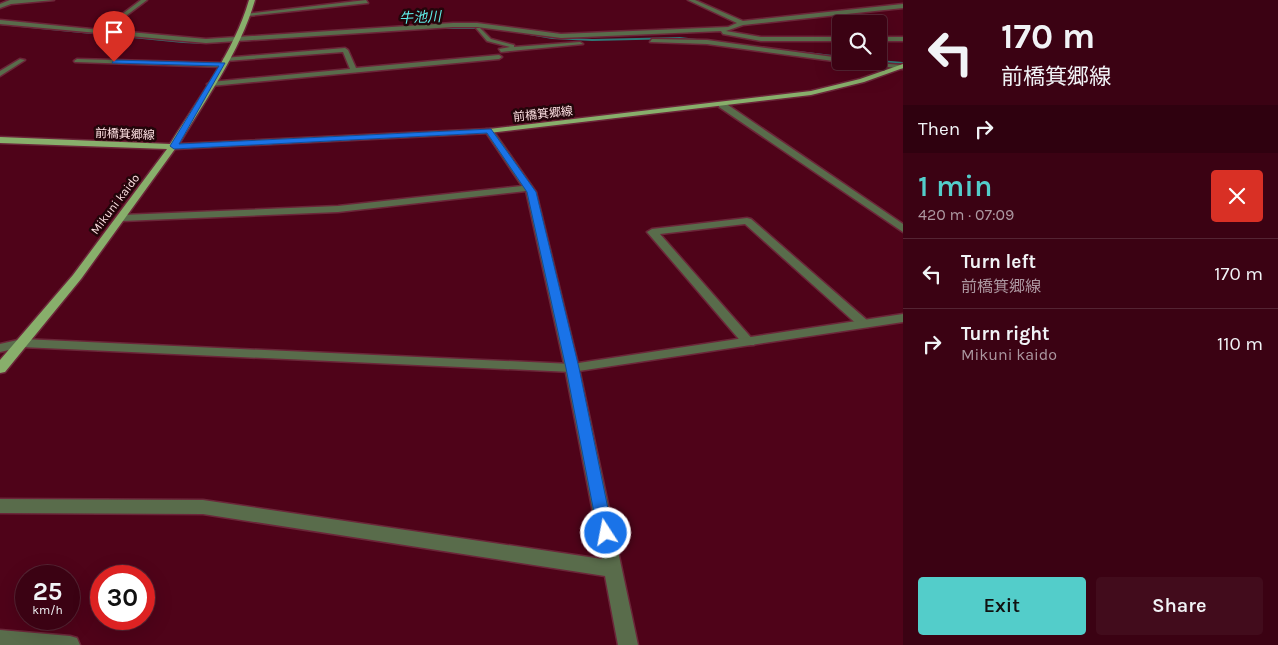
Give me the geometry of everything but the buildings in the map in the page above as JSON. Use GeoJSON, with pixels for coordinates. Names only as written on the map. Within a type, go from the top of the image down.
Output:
{"type":"FeatureCollection","features":[{"type":"Feature","properties":{"kind":"main road","name":"Mikuni kaido"},"geometry":{"type":"LineString","coordinates":[[0,369],[77,277],[174,146],[224,62],[248,14],[252,0]]}},
{"type":"Feature","properties":{"kind":"main road","name":"前橋箕郷線"},"geometry":{"type":"LineString","coordinates":[[0,140],[174,146],[489,131],[722,104],[838,87],[862,81],[902,66]]}},
{"type":"Feature","properties":{"kind":"street"},"geometry":{"type":"LineString","coordinates":[[0,6],[10,2],[51,0]]}},
{"type":"Feature","properties":{"kind":"street"},"geometry":{"type":"LineString","coordinates":[[101,32],[144,0]]}},
{"type":"Feature","properties":{"kind":"street"},"geometry":{"type":"LineString","coordinates":[[240,0],[252,0]]}},
{"type":"Feature","properties":{"kind":"street"},"geometry":{"type":"LineString","coordinates":[[691,0],[742,23]]}},
{"type":"Feature","properties":{"kind":"street"},"geometry":{"type":"LineString","coordinates":[[248,14],[366,2]]}},
{"type":"Feature","properties":{"kind":"street"},"geometry":{"type":"LineString","coordinates":[[235,41],[453,25],[492,26],[561,36],[715,30],[728,29],[742,23],[903,6]]}},
{"type":"Feature","properties":{"kind":"street"},"geometry":{"type":"LineString","coordinates":[[0,22],[206,40],[235,41],[478,30],[553,42],[590,44]]}},
{"type":"Feature","properties":{"kind":"street"},"geometry":{"type":"LineString","coordinates":[[478,30],[490,40],[522,49]]}},
{"type":"Feature","properties":{"kind":"street"},"geometry":{"type":"LineString","coordinates":[[715,30],[761,40],[832,39]]}},
{"type":"Feature","properties":{"kind":"street"},"geometry":{"type":"LineString","coordinates":[[601,35],[609,43]]}},
{"type":"Feature","properties":{"kind":"street"},"geometry":{"type":"LineString","coordinates":[[887,39],[903,39]]}},
{"type":"Feature","properties":{"kind":"street"},"geometry":{"type":"LineString","coordinates":[[643,41],[707,42],[832,59]]}},
{"type":"Feature","properties":{"kind":"street"},"geometry":{"type":"LineString","coordinates":[[211,84],[354,71],[500,54],[522,49],[580,44]]}},
{"type":"Feature","properties":{"kind":"street"},"geometry":{"type":"LineString","coordinates":[[77,61],[224,62],[345,50],[354,71]]}},
{"type":"Feature","properties":{"kind":"street"},"geometry":{"type":"LineString","coordinates":[[0,74],[22,60]]}},
{"type":"Feature","properties":{"kind":"street"},"geometry":{"type":"LineString","coordinates":[[887,64],[902,66]]}},
{"type":"Feature","properties":{"kind":"street"},"geometry":{"type":"LineString","coordinates":[[722,104],[903,229]]}},
{"type":"Feature","properties":{"kind":"street"},"geometry":{"type":"LineString","coordinates":[[489,131],[529,188],[572,368],[628,645]]}},
{"type":"Feature","properties":{"kind":"street"},"geometry":{"type":"LineString","coordinates":[[122,218],[338,209],[529,188]]}},
{"type":"Feature","properties":{"kind":"street"},"geometry":{"type":"LineString","coordinates":[[748,342],[652,232],[747,221],[864,324]]}},
{"type":"Feature","properties":{"kind":"street"},"geometry":{"type":"LineString","coordinates":[[0,348],[22,343],[572,368],[903,318]]}},
{"type":"Feature","properties":{"kind":"street"},"geometry":{"type":"LineString","coordinates":[[0,506],[203,507],[613,569]]}},
{"type":"Feature","properties":{"kind":"street"},"geometry":{"type":"LineString","coordinates":[[0,639],[70,645]]}},
{"type":"Feature","properties":{"kind":"waterway","name":"牛池川"},"geometry":{"type":"LineString","coordinates":[[0,24],[183,42],[205,43],[269,39]]}},
{"type":"Feature","properties":{"kind":"waterway","name":"牛池川"},"geometry":{"type":"LineString","coordinates":[[434,28],[491,28]]}},
{"type":"Feature","properties":{"kind":"waterway","name":"牛池川"},"geometry":{"type":"LineString","coordinates":[[519,32],[552,38],[592,40],[680,38],[832,56]]}},
{"type":"Feature","properties":{"kind":"waterway","name":"牛池川"},"geometry":{"type":"LineString","coordinates":[[887,62],[903,63]]}},
{"type":"Feature","properties":{"kind":"route"},"geometry":{"type":"LineString","coordinates":[[114,62],[223,64],[174,146],[334,140],[489,131],[531,192],[554,286],[606,533]]}}]}
